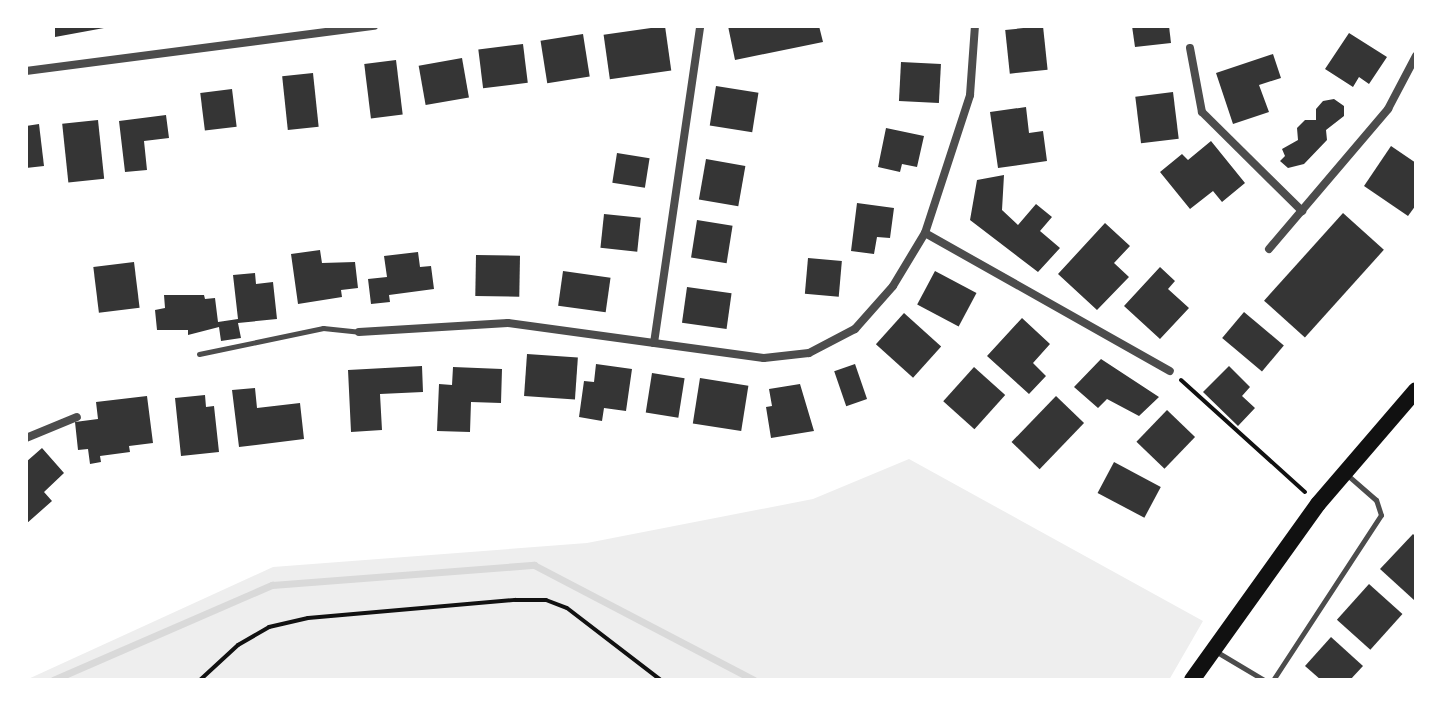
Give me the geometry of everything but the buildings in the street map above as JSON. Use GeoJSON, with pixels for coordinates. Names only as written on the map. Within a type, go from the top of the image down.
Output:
{"type":"FeatureCollection","features":[{"type":"Feature","properties":{"kind":"main road"},"geometry":{"type":"LineString","coordinates":[[1192,680],[1318,504],[1416,390]]}},
{"type":"Feature","properties":{"kind":"street"},"geometry":{"type":"LineString","coordinates":[[26,71],[374,26]]}},
{"type":"Feature","properties":{"kind":"street"},"geometry":{"type":"LineString","coordinates":[[654,343],[700,26]]}},
{"type":"Feature","properties":{"kind":"street"},"geometry":{"type":"LineString","coordinates":[[359,332],[508,323],[764,358],[809,353],[855,329],[893,286],[925,233],[970,95],[975,26]]}},
{"type":"Feature","properties":{"kind":"street"},"geometry":{"type":"LineString","coordinates":[[1190,48],[1202,112],[1302,211]]}},
{"type":"Feature","properties":{"kind":"street"},"geometry":{"type":"LineString","coordinates":[[1269,249],[1388,109],[1416,56]]}},
{"type":"Feature","properties":{"kind":"street"},"geometry":{"type":"LineString","coordinates":[[925,233],[1170,371]]}},
{"type":"Feature","properties":{"kind":"street"},"geometry":{"type":"LineString","coordinates":[[26,438],[77,417]]}},
{"type":"Feature","properties":{"kind":"lane"},"geometry":{"type":"LineString","coordinates":[[199,354],[323,328],[359,332]]}},
{"type":"Feature","properties":{"kind":"lane"},"geometry":{"type":"LineString","coordinates":[[1273,680],[1381,515],[1376,500],[1345,473]]}},
{"type":"Feature","properties":{"kind":"lane"},"geometry":{"type":"LineString","coordinates":[[1213,649],[1264,680]]}},
{"type":"Feature","properties":{"kind":"path"},"geometry":{"type":"LineString","coordinates":[[1170,371],[1318,504]]}},
{"type":"Feature","properties":{"kind":"path"},"geometry":{"type":"LineString","coordinates":[[200,680],[238,645],[269,627],[308,618],[546,600],[567,608],[661,680]]}},
{"type":"Feature","properties":{"kind":"shaded area"},"geometry":{"type":"Polygon","coordinates":[[[909,459],[1203,621],[1169,680],[26,680],[273,567],[587,543],[813,499],[909,459]]]}},
{"type":"Feature","properties":{"kind":"waterway"},"geometry":{"type":"LineString","coordinates":[[53,680],[272,585],[534,565],[754,680]]}}]}
